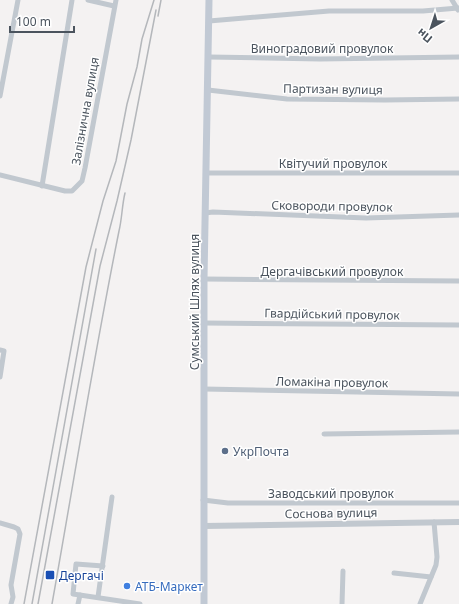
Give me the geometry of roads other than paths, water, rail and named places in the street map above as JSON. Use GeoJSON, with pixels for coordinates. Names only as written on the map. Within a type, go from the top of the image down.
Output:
{"type":"FeatureCollection","features":[{"type":"Feature","properties":{"kind":"main road","name":"Сумський Шлях вулиця"},"geometry":{"type":"LineString","coordinates":[[204,604],[204,279],[210,0]]}},
{"type":"Feature","properties":{"kind":"street"},"geometry":{"type":"LineString","coordinates":[[0,96],[18,0]]}},
{"type":"Feature","properties":{"kind":"street"},"geometry":{"type":"LineString","coordinates":[[0,175],[42,186],[72,0]]}},
{"type":"Feature","properties":{"kind":"street"},"geometry":{"type":"LineString","coordinates":[[88,0],[115,3]]}},
{"type":"Feature","properties":{"kind":"street"},"geometry":{"type":"LineString","coordinates":[[452,0],[458,9]]}},
{"type":"Feature","properties":{"kind":"street","name":"Залізнична вулиця"},"geometry":{"type":"LineString","coordinates":[[42,186],[64,192],[72,191],[82,181],[86,168],[115,3]]}},
{"type":"Feature","properties":{"kind":"street"},"geometry":{"type":"LineString","coordinates":[[209,21],[329,11],[423,11],[458,9]]}},
{"type":"Feature","properties":{"kind":"street","name":"Виноградовий провулок"},"geometry":{"type":"LineString","coordinates":[[209,57],[320,59],[459,57]]}},
{"type":"Feature","properties":{"kind":"street","name":"Партизан вулиця"},"geometry":{"type":"LineString","coordinates":[[208,90],[287,99],[459,100]]}},
{"type":"Feature","properties":{"kind":"street","name":"Квітучий провулок"},"geometry":{"type":"LineString","coordinates":[[206,173],[459,173]]}},
{"type":"Feature","properties":{"kind":"street","name":"Сковороди провулок"},"geometry":{"type":"LineString","coordinates":[[205,213],[213,212],[366,218],[459,215]]}},
{"type":"Feature","properties":{"kind":"street","name":"Дергачівський провулок"},"geometry":{"type":"LineString","coordinates":[[204,279],[459,281]]}},
{"type":"Feature","properties":{"kind":"street","name":"Гвардійський провулок"},"geometry":{"type":"LineString","coordinates":[[204,323],[459,325]]}},
{"type":"Feature","properties":{"kind":"street"},"geometry":{"type":"LineString","coordinates":[[0,350],[4,351],[0,377]]}},
{"type":"Feature","properties":{"kind":"street","name":"Ломакіна провулок"},"geometry":{"type":"LineString","coordinates":[[204,389],[459,394]]}},
{"type":"Feature","properties":{"kind":"street"},"geometry":{"type":"LineString","coordinates":[[324,434],[459,432]]}},
{"type":"Feature","properties":{"kind":"street"},"geometry":{"type":"LineString","coordinates":[[98,597],[112,497]]}},
{"type":"Feature","properties":{"kind":"street","name":"Заводський провулок"},"geometry":{"type":"LineString","coordinates":[[204,500],[228,503],[459,503]]}},
{"type":"Feature","properties":{"kind":"street"},"geometry":{"type":"LineString","coordinates":[[420,604],[436,565],[437,557],[434,522]]}},
{"type":"Feature","properties":{"kind":"street","name":"Соснова вулиця"},"geometry":{"type":"LineString","coordinates":[[204,526],[459,522]]}},
{"type":"Feature","properties":{"kind":"street"},"geometry":{"type":"LineString","coordinates":[[0,523],[18,529],[20,534],[11,586],[13,597],[11,604]]}},
{"type":"Feature","properties":{"kind":"street"},"geometry":{"type":"LineString","coordinates":[[102,566],[76,564],[73,594],[140,604]]}},
{"type":"Feature","properties":{"kind":"street"},"geometry":{"type":"LineString","coordinates":[[342,604],[343,571]]}},
{"type":"Feature","properties":{"kind":"street"},"geometry":{"type":"LineString","coordinates":[[394,573],[431,577]]}},
{"type":"Feature","properties":{"kind":"street"},"geometry":{"type":"LineString","coordinates":[[78,604],[80,595]]}},
{"type":"Feature","properties":{"kind":"railway"},"geometry":{"type":"LineString","coordinates":[[24,604],[86,267],[103,201],[116,161],[142,39],[154,0]]}},
{"type":"Feature","properties":{"kind":"railway"},"geometry":{"type":"LineString","coordinates":[[158,16],[161,0]]}},
{"type":"Feature","properties":{"kind":"railway"},"geometry":{"type":"LineString","coordinates":[[38,604],[100,266],[131,140],[156,10]]}},
{"type":"Feature","properties":{"kind":"railway"},"geometry":{"type":"LineString","coordinates":[[52,604],[125,193]]}},
{"type":"Feature","properties":{"kind":"railway"},"geometry":{"type":"LineString","coordinates":[[32,604],[96,249]]}},
{"type":"Feature","properties":{"kind":"place","name":"УкрПочта"},"geometry":{"type":"Point","coordinates":[225,451]}},
{"type":"Feature","properties":{"kind":"place","name":"Дергачі"},"geometry":{"type":"Point","coordinates":[50,575]}},
{"type":"Feature","properties":{"kind":"place","name":"АТБ-Маркет"},"geometry":{"type":"Point","coordinates":[127,586]}}]}
